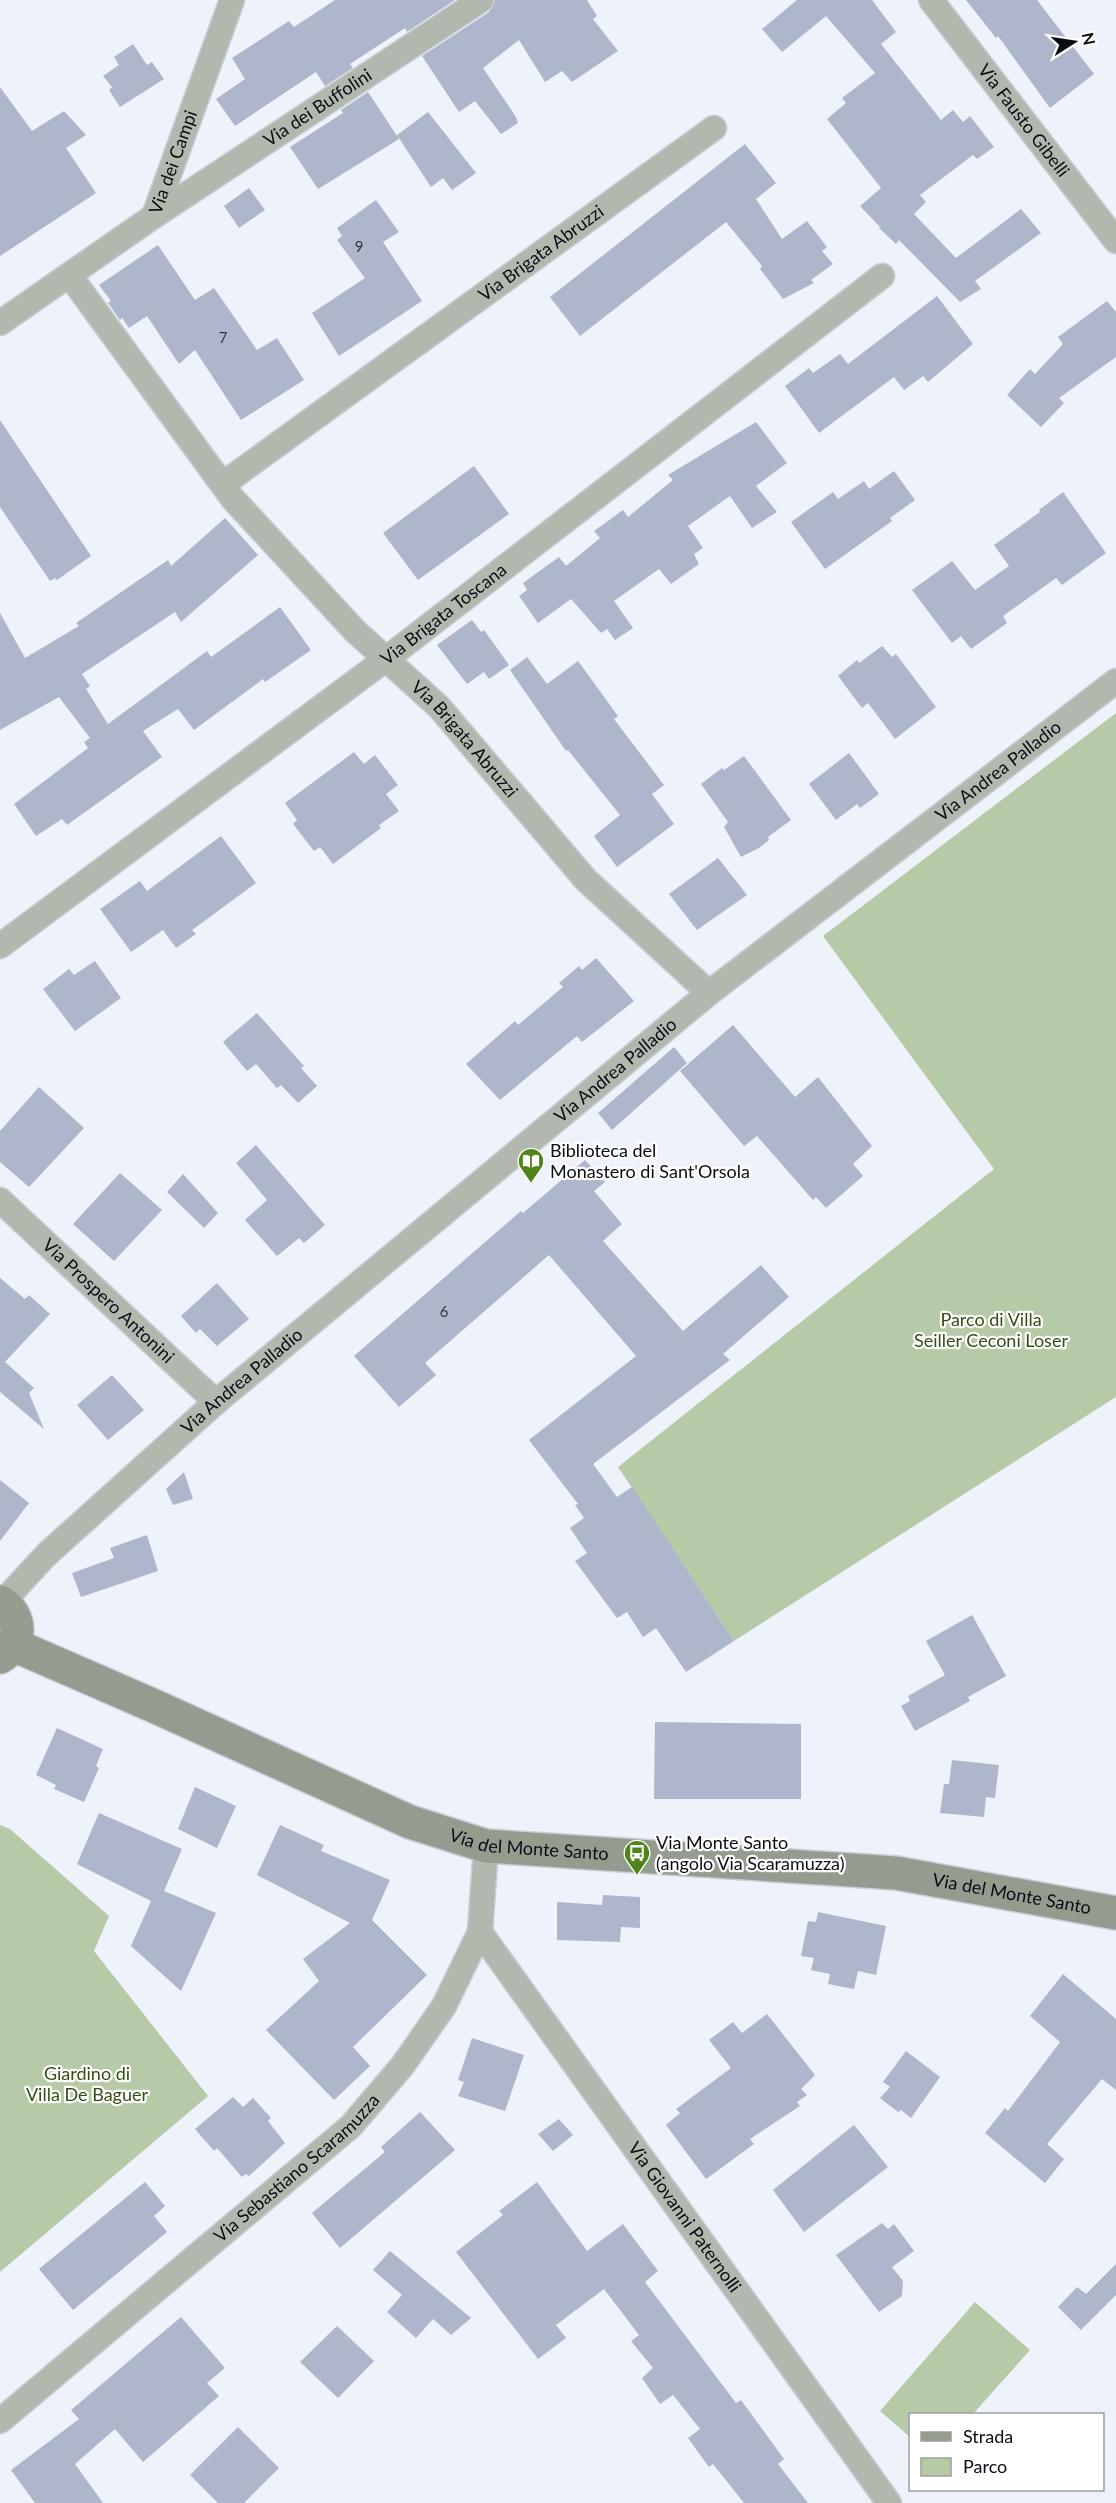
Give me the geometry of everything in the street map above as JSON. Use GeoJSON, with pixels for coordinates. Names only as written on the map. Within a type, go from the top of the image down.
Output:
{"type":"FeatureCollection","features":[{"type":"Feature","properties":{"kind":"main road","name":"Via del Monte Santo"},"geometry":{"type":"LineString","coordinates":[[1,1603],[11,1610],[16,1621],[17,1634],[7,1651],[154,1706],[410,1822],[486,1846],[896,1873],[1116,1913]]}},
{"type":"Feature","properties":{"kind":"street","name":"Via dei Campi"},"geometry":{"type":"LineString","coordinates":[[0,323],[154,216],[232,0]]}},
{"type":"Feature","properties":{"kind":"street","name":"Via dei Buffolini"},"geometry":{"type":"LineString","coordinates":[[154,216],[481,0]]}},
{"type":"Feature","properties":{"kind":"street","name":"Via Fausto Gibelli"},"geometry":{"type":"LineString","coordinates":[[931,0],[1116,241]]}},
{"type":"Feature","properties":{"kind":"street","name":"Via Brigata Abruzzi"},"geometry":{"type":"LineString","coordinates":[[223,484],[714,128]]}},
{"type":"Feature","properties":{"kind":"street","name":"Via Brigata Abruzzi"},"geometry":{"type":"LineString","coordinates":[[70,276],[233,499],[355,632],[439,707],[586,880],[709,993]]}},
{"type":"Feature","properties":{"kind":"street","name":"Via Brigata Toscana"},"geometry":{"type":"LineString","coordinates":[[0,946],[386,659],[882,276]]}},
{"type":"Feature","properties":{"kind":"street","name":"Via Andrea Palladio"},"geometry":{"type":"LineString","coordinates":[[1,1603],[46,1555],[216,1402],[709,993],[1116,681]]}},
{"type":"Feature","properties":{"kind":"street","name":"Via Prospero Antonini"},"geometry":{"type":"LineString","coordinates":[[0,1200],[216,1402]]}},
{"type":"Feature","properties":{"kind":"street","name":"Via Sebastiano Scaramuzza"},"geometry":{"type":"LineString","coordinates":[[0,2421],[351,2126],[403,2065],[444,2006],[480,1932],[486,1846]]}},
{"type":"Feature","properties":{"kind":"street","name":"Via Giovanni Paternolli"},"geometry":{"type":"LineString","coordinates":[[480,1932],[889,2503]]}},
{"type":"Feature","properties":{"kind":"green space","name":"Parco di Villa Seiller Ceconi Loser"},"geometry":{"type":"Polygon","coordinates":[[[1116,713],[1116,1397],[734,1641],[618,1467],[994,1169],[823,936],[1116,713]]]}},
{"type":"Feature","properties":{"kind":"green space","name":"Giardino di Villa De Baguer"},"geometry":{"type":"Polygon","coordinates":[[[0,1825],[10,1829],[109,1916],[94,1951],[208,2096],[0,2272],[0,1825]]]}},
{"type":"Feature","properties":{"kind":"green space"},"geometry":{"type":"Polygon","coordinates":[[[975,2302],[1030,2350],[974,2413],[909,2413],[909,2436],[880,2411],[975,2302]]]}},
{"type":"Feature","properties":{"kind":"building"},"geometry":{"type":"Polygon","coordinates":[[[335,0],[455,0],[407,32],[405,28],[350,64],[353,68],[325,86],[316,72],[235,126],[216,99],[245,79],[232,58],[289,21],[294,27],[335,0]]]}},
{"type":"Feature","properties":{"kind":"building"},"geometry":{"type":"Polygon","coordinates":[[[495,0],[587,0],[597,16],[593,19],[618,51],[572,82],[562,71],[545,82],[519,40],[483,68],[518,123],[501,134],[475,101],[459,112],[422,56],[489,12],[495,0]]]}},
{"type":"Feature","properties":{"kind":"building"},"geometry":{"type":"Polygon","coordinates":[[[797,0],[872,0],[896,32],[881,44],[941,120],[953,110],[963,122],[970,116],[994,147],[977,159],[973,155],[920,195],[926,202],[914,214],[956,258],[1021,209],[1041,233],[975,281],[981,289],[960,302],[899,240],[896,244],[879,228],[860,206],[881,188],[827,119],[846,103],[842,98],[875,73],[826,16],[782,52],[762,29],[797,0]]]}},
{"type":"Feature","properties":{"kind":"building"},"geometry":{"type":"Polygon","coordinates":[[[966,0],[1037,0],[1094,74],[1050,108],[998,36],[996,38],[966,0]]]}},
{"type":"Feature","properties":{"kind":"building"},"geometry":{"type":"Polygon","coordinates":[[[133,44],[147,65],[152,62],[164,79],[120,107],[109,90],[112,87],[103,76],[119,65],[114,57],[133,44]]]}},
{"type":"Feature","properties":{"kind":"building"},"geometry":{"type":"Polygon","coordinates":[[[0,87],[32,131],[64,111],[86,135],[66,148],[96,193],[0,256],[0,87]]]}},
{"type":"Feature","properties":{"kind":"building"},"geometry":{"type":"Polygon","coordinates":[[[368,92],[399,139],[318,189],[290,147],[343,113],[341,110],[368,92]]]}},
{"type":"Feature","properties":{"kind":"building"},"geometry":{"type":"Polygon","coordinates":[[[428,112],[476,173],[452,190],[443,178],[431,187],[397,135],[428,112]]]}},
{"type":"Feature","properties":{"kind":"building"},"geometry":{"type":"Polygon","coordinates":[[[745,144],[776,183],[756,199],[782,239],[807,221],[827,247],[822,251],[833,264],[811,280],[814,283],[783,299],[760,269],[762,266],[726,222],[580,336],[550,297],[745,144]]]}},
{"type":"Feature","properties":{"kind":"building"},"geometry":{"type":"Polygon","coordinates":[[[249,188],[265,210],[239,228],[224,206],[249,188]]]}},
{"type":"Feature","properties":{"kind":"building"},"geometry":{"type":"Polygon","coordinates":[[[376,200],[399,232],[383,242],[422,301],[339,356],[312,313],[365,278],[337,240],[342,236],[337,228],[376,200]]]}},
{"type":"Feature","properties":{"kind":"building"},"geometry":{"type":"Polygon","coordinates":[[[158,245],[195,300],[214,288],[257,350],[277,338],[304,380],[241,420],[195,350],[179,364],[147,316],[129,328],[122,318],[120,320],[108,303],[111,301],[99,285],[158,245]]]}},
{"type":"Feature","properties":{"kind":"building"},"geometry":{"type":"Polygon","coordinates":[[[937,296],[973,344],[928,382],[923,376],[904,390],[894,377],[819,433],[785,386],[809,368],[813,373],[840,354],[848,364],[937,296]]]}},
{"type":"Feature","properties":{"kind":"building"},"geometry":{"type":"Polygon","coordinates":[[[1107,301],[1116,312],[1116,357],[1059,398],[1064,403],[1041,427],[1007,395],[1030,369],[1035,374],[1063,344],[1058,337],[1107,301]]]}},
{"type":"Feature","properties":{"kind":"building"},"geometry":{"type":"Polygon","coordinates":[[[0,420],[91,556],[57,580],[55,578],[50,581],[0,507],[0,420]]]}},
{"type":"Feature","properties":{"kind":"building"},"geometry":{"type":"Polygon","coordinates":[[[756,422],[787,463],[756,486],[777,512],[752,528],[730,496],[688,526],[703,548],[694,554],[699,564],[671,584],[659,569],[614,601],[633,628],[615,640],[607,629],[601,633],[571,599],[538,623],[519,596],[527,590],[523,583],[559,557],[566,566],[600,538],[594,531],[623,510],[628,517],[673,480],[668,475],[756,422]]]}},
{"type":"Feature","properties":{"kind":"building"},"geometry":{"type":"Polygon","coordinates":[[[474,466],[509,514],[418,580],[383,533],[474,466]]]}},
{"type":"Feature","properties":{"kind":"building"},"geometry":{"type":"Polygon","coordinates":[[[894,471],[915,500],[890,518],[892,521],[825,569],[791,522],[833,492],[838,499],[864,481],[869,489],[894,471]]]}},
{"type":"Feature","properties":{"kind":"building"},"geometry":{"type":"Polygon","coordinates":[[[1063,492],[1106,553],[1062,585],[1056,578],[1003,616],[1007,623],[971,649],[961,636],[952,643],[912,590],[952,561],[975,590],[1009,566],[994,545],[1040,512],[1039,510],[1063,492]]]}},
{"type":"Feature","properties":{"kind":"building"},"geometry":{"type":"Polygon","coordinates":[[[225,518],[258,555],[181,622],[175,612],[82,674],[90,686],[86,689],[108,724],[207,651],[211,657],[280,607],[311,650],[265,682],[263,679],[194,730],[178,709],[143,731],[162,757],[67,825],[62,819],[36,836],[14,804],[88,748],[84,742],[90,738],[59,697],[0,730],[0,613],[25,658],[79,626],[76,623],[168,560],[171,566],[225,518]]]}},
{"type":"Feature","properties":{"kind":"building"},"geometry":{"type":"Polygon","coordinates":[[[472,620],[481,632],[484,630],[509,665],[489,679],[484,672],[467,684],[437,645],[472,620]]]}},
{"type":"Feature","properties":{"kind":"building"},"geometry":{"type":"Polygon","coordinates":[[[882,646],[892,657],[896,654],[936,707],[895,739],[868,703],[862,708],[838,676],[857,660],[859,663],[882,646]]]}},
{"type":"Feature","properties":{"kind":"building"},"geometry":{"type":"Polygon","coordinates":[[[527,657],[547,684],[578,661],[618,716],[614,719],[664,785],[652,794],[674,824],[617,867],[594,836],[620,815],[568,750],[566,751],[510,670],[527,657]]]}},
{"type":"Feature","properties":{"kind":"building"},"geometry":{"type":"Polygon","coordinates":[[[354,752],[364,764],[375,755],[398,785],[386,794],[399,811],[379,825],[381,828],[333,864],[320,847],[314,851],[293,824],[297,820],[285,803],[354,752]]]}},
{"type":"Feature","properties":{"kind":"building"},"geometry":{"type":"Polygon","coordinates":[[[849,753],[879,794],[860,808],[857,804],[836,820],[809,784],[849,753]]]}},
{"type":"Feature","properties":{"kind":"building"},"geometry":{"type":"Polygon","coordinates":[[[744,756],[791,820],[768,837],[769,840],[759,848],[741,857],[724,827],[728,822],[701,784],[722,768],[724,770],[744,756]]]}},
{"type":"Feature","properties":{"kind":"building"},"geometry":{"type":"Polygon","coordinates":[[[221,836],[256,883],[192,930],[196,934],[176,948],[163,930],[131,952],[100,909],[140,881],[147,891],[221,836]]]}},
{"type":"Feature","properties":{"kind":"building"},"geometry":{"type":"Polygon","coordinates":[[[718,858],[747,895],[697,930],[669,894],[718,858]]]}},
{"type":"Feature","properties":{"kind":"building"},"geometry":{"type":"Polygon","coordinates":[[[596,958],[634,1001],[582,1042],[577,1036],[500,1100],[466,1064],[515,1021],[518,1025],[563,987],[559,983],[579,966],[582,970],[596,958]]]}},
{"type":"Feature","properties":{"kind":"building"},"geometry":{"type":"Polygon","coordinates":[[[95,961],[121,998],[75,1031],[43,989],[69,969],[74,975],[95,961]]]}},
{"type":"Feature","properties":{"kind":"building"},"geometry":{"type":"Polygon","coordinates":[[[257,1013],[304,1066],[301,1068],[317,1086],[298,1103],[281,1085],[277,1088],[256,1064],[247,1071],[223,1042],[257,1013]]]}},
{"type":"Feature","properties":{"kind":"building"},"geometry":{"type":"Polygon","coordinates":[[[733,1025],[795,1097],[818,1077],[872,1146],[853,1164],[863,1176],[826,1208],[816,1197],[813,1200],[757,1136],[744,1146],[680,1071],[733,1025]]]}},
{"type":"Feature","properties":{"kind":"building"},"geometry":{"type":"Polygon","coordinates":[[[674,1047],[687,1063],[612,1130],[598,1113],[674,1047]]]}},
{"type":"Feature","properties":{"kind":"building"},"geometry":{"type":"Polygon","coordinates":[[[39,1087],[84,1128],[29,1187],[0,1162],[0,1131],[39,1087]]]}},
{"type":"Feature","properties":{"kind":"building"},"geometry":{"type":"Polygon","coordinates":[[[256,1145],[325,1225],[304,1243],[299,1238],[277,1256],[245,1220],[267,1200],[236,1163],[256,1145]]]}},
{"type":"Feature","properties":{"kind":"building"},"geometry":{"type":"Polygon","coordinates":[[[585,1160],[605,1182],[594,1191],[622,1224],[603,1241],[683,1331],[761,1265],[789,1297],[723,1354],[730,1360],[593,1464],[617,1497],[632,1487],[734,1641],[686,1672],[656,1628],[643,1637],[627,1612],[617,1618],[575,1561],[587,1553],[570,1528],[584,1518],[575,1505],[578,1504],[529,1440],[636,1356],[549,1255],[425,1363],[436,1375],[399,1407],[354,1356],[521,1211],[523,1213],[585,1160]]]}},
{"type":"Feature","properties":{"kind":"building"},"geometry":{"type":"Polygon","coordinates":[[[120,1173],[162,1210],[114,1261],[73,1224],[120,1173]]]}},
{"type":"Feature","properties":{"kind":"building"},"geometry":{"type":"Polygon","coordinates":[[[183,1174],[218,1213],[204,1228],[167,1192],[183,1174]]]}},
{"type":"Feature","properties":{"kind":"building"},"geometry":{"type":"Polygon","coordinates":[[[0,1278],[25,1299],[29,1295],[50,1314],[5,1362],[34,1388],[29,1393],[44,1429],[0,1392],[0,1278]]]}},
{"type":"Feature","properties":{"kind":"building"},"geometry":{"type":"Polygon","coordinates":[[[217,1283],[249,1319],[217,1346],[200,1329],[196,1333],[181,1316],[217,1283]]]}},
{"type":"Feature","properties":{"kind":"building"},"geometry":{"type":"Polygon","coordinates":[[[112,1375],[144,1410],[108,1440],[77,1405],[112,1375]]]}},
{"type":"Feature","properties":{"kind":"building"},"geometry":{"type":"Polygon","coordinates":[[[184,1472],[193,1499],[173,1505],[166,1489],[184,1472]]]}},
{"type":"Feature","properties":{"kind":"building"},"geometry":{"type":"Polygon","coordinates":[[[0,1480],[29,1503],[0,1541],[0,1480]]]}},
{"type":"Feature","properties":{"kind":"building"},"geometry":{"type":"Polygon","coordinates":[[[147,1535],[158,1571],[81,1597],[72,1573],[114,1558],[110,1548],[147,1535]]]}},
{"type":"Feature","properties":{"kind":"building"},"geometry":{"type":"Polygon","coordinates":[[[972,1615],[1006,1676],[968,1697],[970,1701],[915,1731],[901,1706],[910,1701],[908,1696],[945,1675],[926,1641],[972,1615]]]}},
{"type":"Feature","properties":{"kind":"building"},"geometry":{"type":"Polygon","coordinates":[[[655,1722],[801,1724],[801,1799],[654,1799],[655,1722]]]}},
{"type":"Feature","properties":{"kind":"building"},"geometry":{"type":"Polygon","coordinates":[[[57,1728],[103,1749],[96,1766],[99,1768],[84,1802],[54,1789],[56,1785],[36,1775],[57,1728]]]}},
{"type":"Feature","properties":{"kind":"building"},"geometry":{"type":"Polygon","coordinates":[[[952,1760],[999,1765],[995,1798],[986,1797],[984,1817],[940,1813],[944,1784],[949,1784],[952,1760]]]}},
{"type":"Feature","properties":{"kind":"building"},"geometry":{"type":"Polygon","coordinates":[[[195,1787],[236,1806],[217,1848],[178,1829],[195,1787]]]}},
{"type":"Feature","properties":{"kind":"building"},"geometry":{"type":"Polygon","coordinates":[[[99,1813],[182,1849],[164,1891],[216,1913],[181,1991],[131,1946],[151,1901],[77,1864],[99,1813]]]}},
{"type":"Feature","properties":{"kind":"building"},"geometry":{"type":"Polygon","coordinates":[[[280,1825],[324,1845],[321,1851],[390,1880],[372,1920],[427,1975],[353,2047],[370,2066],[334,2100],[266,2030],[319,1981],[303,1959],[350,1923],[257,1875],[280,1825]]]}},
{"type":"Feature","properties":{"kind":"building"},"geometry":{"type":"Polygon","coordinates":[[[603,1895],[640,1897],[640,1928],[621,1927],[620,1942],[557,1940],[557,1902],[602,1905],[603,1895]]]}},
{"type":"Feature","properties":{"kind":"building"},"geometry":{"type":"Polygon","coordinates":[[[818,1912],[886,1926],[876,1975],[858,1971],[854,1989],[828,1984],[830,1974],[811,1970],[814,1958],[801,1956],[808,1921],[816,1922],[818,1912]]]}},
{"type":"Feature","properties":{"kind":"building"},"geometry":{"type":"Polygon","coordinates":[[[1063,1974],[1116,2019],[1116,2090],[1102,2079],[1047,2144],[1064,2159],[1045,2183],[985,2133],[1005,2108],[1008,2111],[1060,2042],[1030,2016],[1063,1974]]]}},
{"type":"Feature","properties":{"kind":"building"},"geometry":{"type":"Polygon","coordinates":[[[767,2014],[815,2075],[801,2089],[807,2095],[797,2102],[800,2106],[750,2139],[754,2144],[706,2179],[666,2125],[680,2113],[676,2109],[731,2068],[709,2040],[733,2022],[742,2033],[767,2014]]]}},
{"type":"Feature","properties":{"kind":"building"},"geometry":{"type":"Polygon","coordinates":[[[472,2038],[524,2055],[505,2111],[458,2096],[464,2082],[458,2080],[472,2038]]]}},
{"type":"Feature","properties":{"kind":"building"},"geometry":{"type":"Polygon","coordinates":[[[906,2051],[940,2077],[911,2118],[901,2110],[898,2112],[880,2098],[890,2087],[883,2082],[906,2051]]]}},
{"type":"Feature","properties":{"kind":"building"},"geometry":{"type":"Polygon","coordinates":[[[233,2097],[243,2107],[253,2098],[271,2118],[268,2121],[285,2143],[249,2176],[246,2174],[242,2177],[217,2148],[214,2151],[195,2129],[233,2097]]]}},
{"type":"Feature","properties":{"kind":"building"},"geometry":{"type":"Polygon","coordinates":[[[420,2112],[455,2150],[340,2248],[312,2213],[385,2152],[381,2147],[420,2112]]]}},
{"type":"Feature","properties":{"kind":"building"},"geometry":{"type":"Polygon","coordinates":[[[559,2119],[573,2135],[553,2151],[538,2134],[559,2119]]]}},
{"type":"Feature","properties":{"kind":"building"},"geometry":{"type":"Polygon","coordinates":[[[854,2125],[888,2167],[804,2232],[773,2190],[854,2125]]]}},
{"type":"Feature","properties":{"kind":"building"},"geometry":{"type":"Polygon","coordinates":[[[145,2182],[165,2206],[154,2216],[167,2232],[73,2310],[39,2269],[145,2182]]]}},
{"type":"Feature","properties":{"kind":"building"},"geometry":{"type":"Polygon","coordinates":[[[537,2182],[587,2251],[623,2224],[658,2271],[645,2282],[736,2403],[741,2400],[784,2459],[778,2464],[808,2503],[744,2503],[713,2464],[709,2467],[688,2438],[700,2429],[673,2395],[660,2404],[642,2378],[653,2368],[631,2341],[639,2335],[604,2289],[556,2325],[566,2338],[538,2359],[456,2252],[503,2215],[499,2211],[537,2182]]]}},
{"type":"Feature","properties":{"kind":"building"},"geometry":{"type":"Polygon","coordinates":[[[882,2223],[888,2229],[894,2224],[914,2251],[892,2267],[903,2281],[902,2296],[879,2312],[836,2255],[882,2223]]]}},
{"type":"Feature","properties":{"kind":"building"},"geometry":{"type":"Polygon","coordinates":[[[390,2251],[471,2318],[451,2335],[433,2319],[416,2338],[387,2312],[402,2295],[373,2270],[390,2251]]]}},
{"type":"Feature","properties":{"kind":"building"},"geometry":{"type":"Polygon","coordinates":[[[1116,2264],[1116,2295],[1081,2330],[1058,2307],[1077,2287],[1086,2294],[1116,2264]]]}},
{"type":"Feature","properties":{"kind":"building"},"geometry":{"type":"Polygon","coordinates":[[[181,2317],[225,2368],[207,2383],[219,2396],[143,2462],[115,2429],[75,2464],[103,2503],[35,2503],[11,2470],[79,2419],[71,2410],[181,2317]]]}},
{"type":"Feature","properties":{"kind":"building"},"geometry":{"type":"Polygon","coordinates":[[[337,2326],[374,2361],[338,2398],[300,2362],[337,2326]]]}},
{"type":"Feature","properties":{"kind":"building"},"geometry":{"type":"Polygon","coordinates":[[[238,2427],[279,2468],[244,2503],[218,2503],[190,2475],[238,2427]]]}},
{"type":"Feature","properties":{"kind":"place","name":"Biblioteca del Monastero di Sant'Orsola"},"geometry":{"type":"Point","coordinates":[531,1184]}},
{"type":"Feature","properties":{"kind":"place","name":"Via Monte Santo (angolo Via Scaramuzza)"},"geometry":{"type":"Point","coordinates":[637,1876]}}]}
